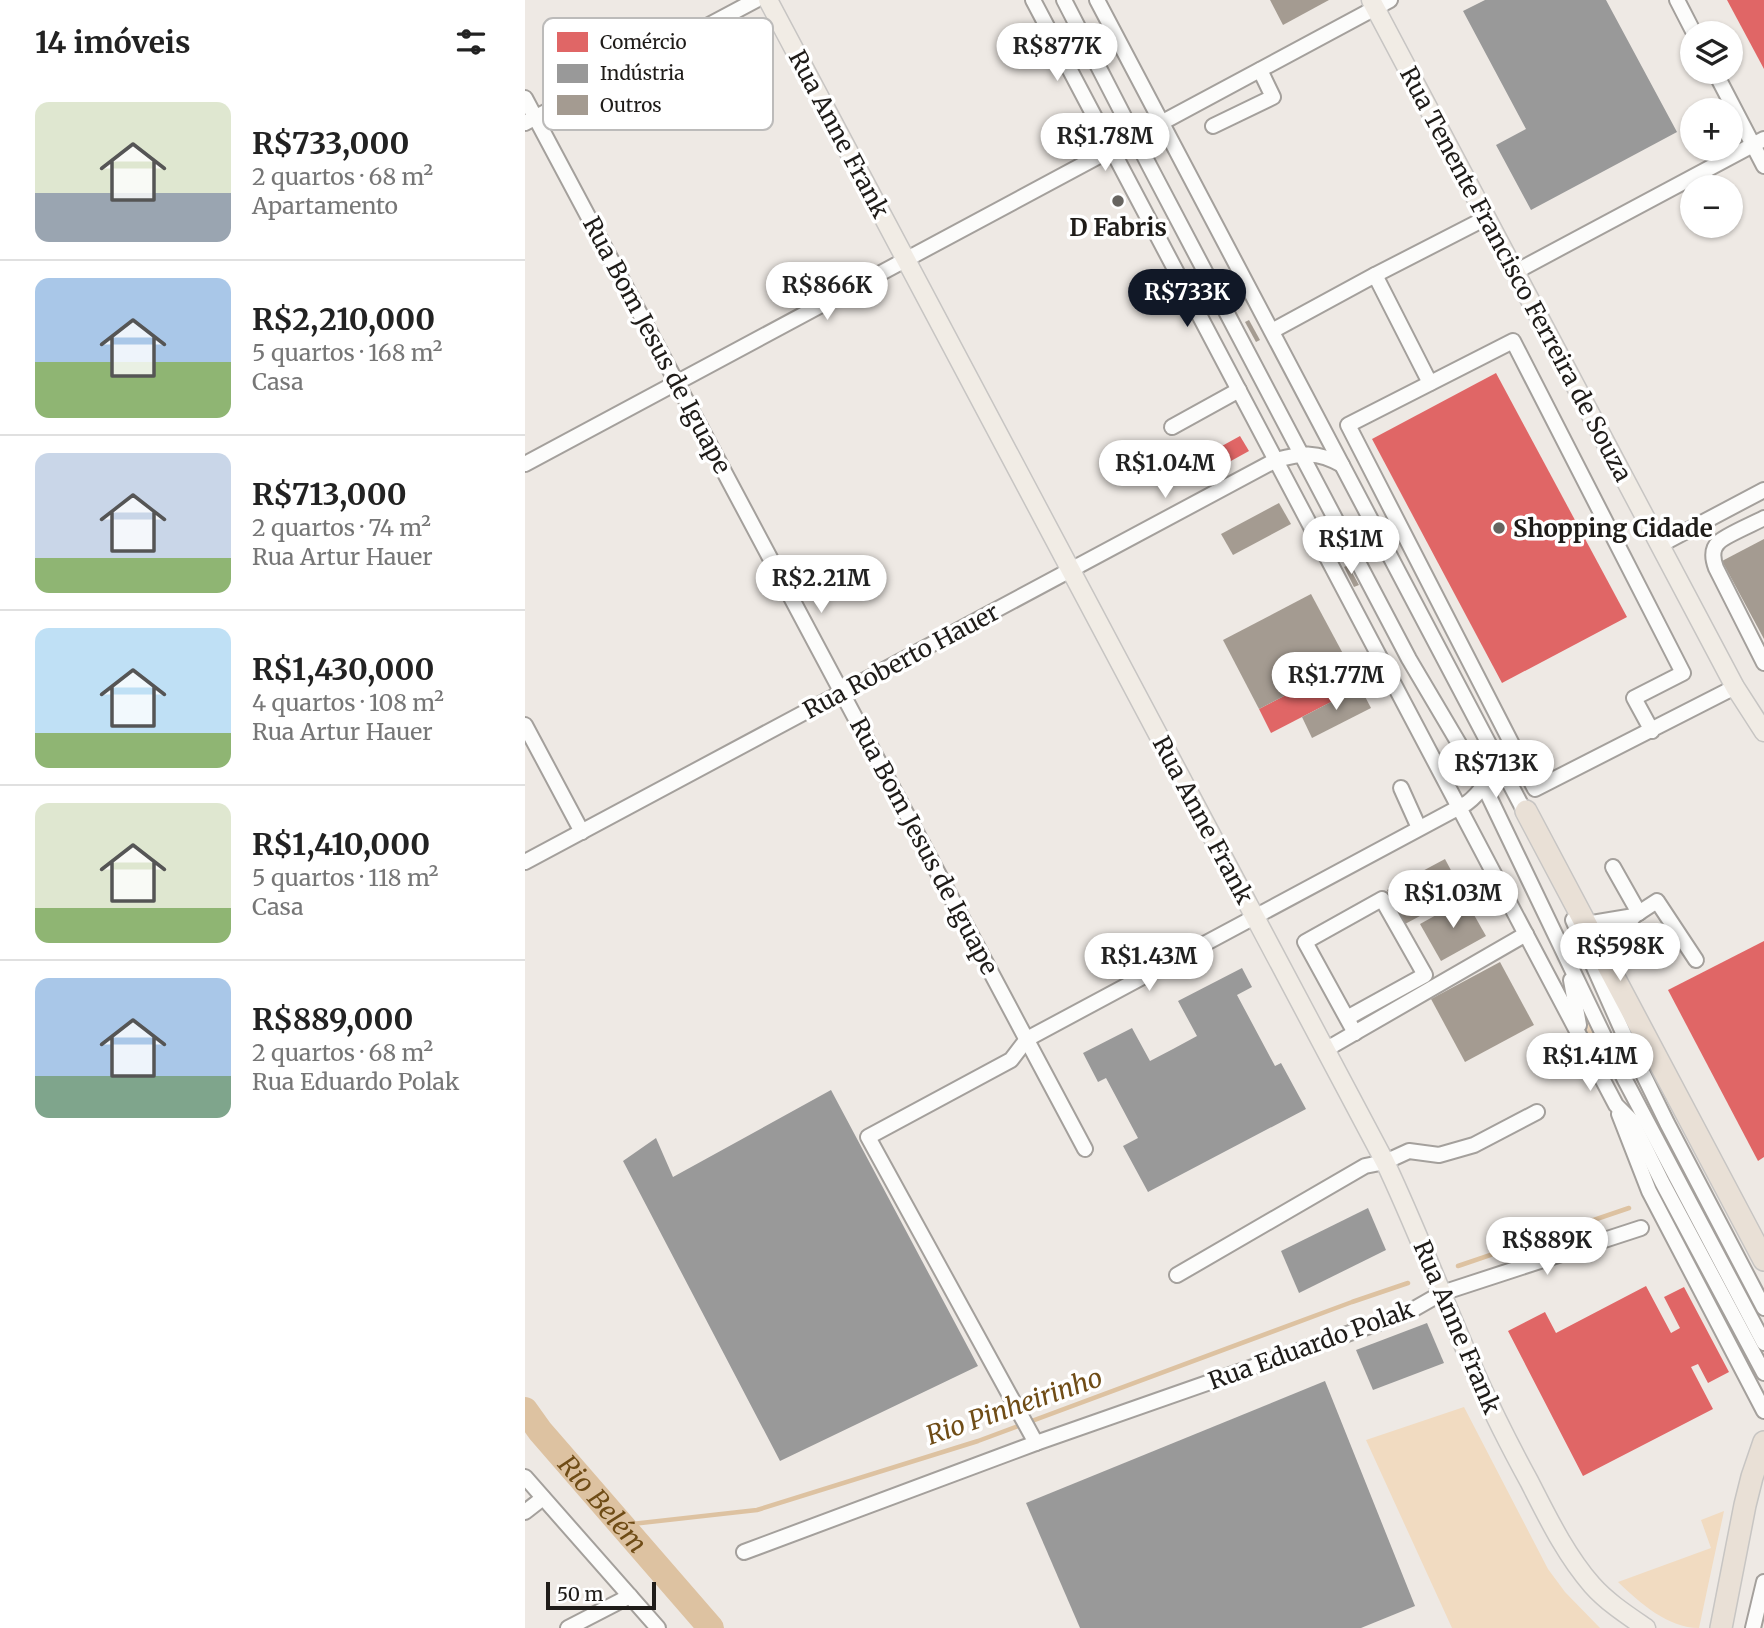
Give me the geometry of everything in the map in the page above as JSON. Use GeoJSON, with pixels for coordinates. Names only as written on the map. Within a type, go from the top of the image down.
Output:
{"type":"FeatureCollection","features":[{"type":"Feature","properties":{"kind":"highway"},"geometry":{"type":"LineString","coordinates":[[1525,811],[1764,1260]]}},
{"type":"Feature","properties":{"kind":"highway"},"geometry":{"type":"LineString","coordinates":[[1721,1628],[1745,1505],[1764,1442]]}},
{"type":"Feature","properties":{"kind":"main road","name":"Rua Anne Frank"},"geometry":{"type":"LineString","coordinates":[[768,0],[1385,1162],[1495,1415],[1563,1543],[1577,1566],[1608,1601],[1646,1628]]}},
{"type":"Feature","properties":{"kind":"main road","name":"Rua Tenente Francisco Ferreira de Souza"},"geometry":{"type":"LineString","coordinates":[[1379,3],[1486,218],[1735,687],[1764,732]]}},
{"type":"Feature","properties":{"kind":"street"},"geometry":{"type":"LineString","coordinates":[[721,18],[755,0]]}},
{"type":"Feature","properties":{"kind":"street"},"geometry":{"type":"LineString","coordinates":[[1033,0],[1616,1105],[1649,1191],[1764,1411]]}},
{"type":"Feature","properties":{"kind":"street"},"geometry":{"type":"LineString","coordinates":[[1064,0],[1409,659],[1484,786],[1625,1080],[1668,1178],[1764,1373]]}},
{"type":"Feature","properties":{"kind":"street"},"geometry":{"type":"LineString","coordinates":[[1097,0],[1525,811],[1612,1008],[1667,1123],[1764,1308]]}},
{"type":"Feature","properties":{"kind":"street"},"geometry":{"type":"LineString","coordinates":[[1677,0],[1688,21]]}},
{"type":"Feature","properties":{"kind":"street"},"geometry":{"type":"LineString","coordinates":[[1161,123],[1379,3]]}},
{"type":"Feature","properties":{"kind":"street"},"geometry":{"type":"LineString","coordinates":[[1213,126],[1273,97],[1260,70]]}},
{"type":"Feature","properties":{"kind":"street"},"geometry":{"type":"LineString","coordinates":[[1723,84],[1759,142],[1764,166]]}},
{"type":"Feature","properties":{"kind":"street","name":"Rua Bom Jesus de Iguape"},"geometry":{"type":"LineString","coordinates":[[525,98],[530,120],[677,383],[1085,1149]]}},
{"type":"Feature","properties":{"kind":"street"},"geometry":{"type":"LineString","coordinates":[[1515,271],[1759,142]]}},
{"type":"Feature","properties":{"kind":"street"},"geometry":{"type":"LineString","coordinates":[[525,464],[1112,149]]}},
{"type":"Feature","properties":{"kind":"street"},"geometry":{"type":"LineString","coordinates":[[1272,331],[1486,218]]}},
{"type":"Feature","properties":{"kind":"street"},"geometry":{"type":"LineString","coordinates":[[1375,275],[1430,383]]}},
{"type":"Feature","properties":{"kind":"street"},"geometry":{"type":"LineString","coordinates":[[1652,731],[1634,698],[1683,673],[1513,341],[1348,425],[1535,789],[1652,731],[1735,687]]}},
{"type":"Feature","properties":{"kind":"street"},"geometry":{"type":"LineString","coordinates":[[1172,427],[1239,390]]}},
{"type":"Feature","properties":{"kind":"street"},"geometry":{"type":"LineString","coordinates":[[1301,454],[1322,456],[1342,465]]}},
{"type":"Feature","properties":{"kind":"street","name":"Rua Roberto Hauer"},"geometry":{"type":"LineString","coordinates":[[525,862],[1276,460],[1301,454]]}},
{"type":"Feature","properties":{"kind":"street"},"geometry":{"type":"LineString","coordinates":[[1660,545],[1764,490]]}},
{"type":"Feature","properties":{"kind":"street"},"geometry":{"type":"LineString","coordinates":[[1764,518],[1719,541],[1713,558],[1764,663]]}},
{"type":"Feature","properties":{"kind":"street"},"geometry":{"type":"LineString","coordinates":[[525,724],[582,832]]}},
{"type":"Feature","properties":{"kind":"street"},"geometry":{"type":"LineString","coordinates":[[1036,1443],[868,1137],[1010,1060],[1027,1039],[1459,807],[1477,796],[1497,758]]}},
{"type":"Feature","properties":{"kind":"street"},"geometry":{"type":"LineString","coordinates":[[1401,788],[1419,828]]}},
{"type":"Feature","properties":{"kind":"street"},"geometry":{"type":"LineString","coordinates":[[1613,867],[1636,914]]}},
{"type":"Feature","properties":{"kind":"street"},"geometry":{"type":"LineString","coordinates":[[1347,1018],[1425,975],[1382,899],[1305,942],[1355,1033]]}},
{"type":"Feature","properties":{"kind":"street"},"geometry":{"type":"LineString","coordinates":[[1586,924],[1636,914],[1657,901],[1696,960]]}},
{"type":"Feature","properties":{"kind":"street"},"geometry":{"type":"LineString","coordinates":[[1604,958],[1636,914]]}},
{"type":"Feature","properties":{"kind":"street"},"geometry":{"type":"LineString","coordinates":[[1325,1050],[1526,934]]}},
{"type":"Feature","properties":{"kind":"street"},"geometry":{"type":"LineString","coordinates":[[1567,960],[1582,1040]]}},
{"type":"Feature","properties":{"kind":"street"},"geometry":{"type":"LineString","coordinates":[[1665,1074],[1667,1123]]}},
{"type":"Feature","properties":{"kind":"street"},"geometry":{"type":"LineString","coordinates":[[1625,1080],[1640,1166]]}},
{"type":"Feature","properties":{"kind":"street"},"geometry":{"type":"LineString","coordinates":[[1616,1105],[1632,1121],[1647,1151],[1668,1178],[1764,1343]]}},
{"type":"Feature","properties":{"kind":"street"},"geometry":{"type":"LineString","coordinates":[[1177,1275],[1365,1166],[1385,1162],[1409,1151],[1439,1155],[1474,1145],[1537,1112]]}},
{"type":"Feature","properties":{"kind":"street","name":"Rua Eduardo Polak"},"geometry":{"type":"LineString","coordinates":[[744,1552],[1036,1443],[1407,1313],[1442,1293],[1641,1228]]}},
{"type":"Feature","properties":{"kind":"street"},"geometry":{"type":"LineString","coordinates":[[525,1477],[658,1628]]}},
{"type":"Feature","properties":{"kind":"street"},"geometry":{"type":"LineString","coordinates":[[525,1512],[543,1497]]}},
{"type":"Feature","properties":{"kind":"street"},"geometry":{"type":"LineString","coordinates":[[1753,1628],[1764,1582]]}},
{"type":"Feature","properties":{"kind":"street"},"geometry":{"type":"LineString","coordinates":[[568,1628],[630,1596]]}},
{"type":"Feature","properties":{"kind":"shaded area"},"geometry":{"type":"Polygon","coordinates":[[[1580,1007],[1598,1041],[1610,1081],[1590,1043],[1580,1007]]]}},
{"type":"Feature","properties":{"kind":"shaded area"},"geometry":{"type":"Polygon","coordinates":[[[1464,1407],[1548,1569],[1565,1592],[1600,1628],[1452,1628],[1366,1440],[1464,1407]]]}},
{"type":"Feature","properties":{"kind":"shaded area"},"geometry":{"type":"Polygon","coordinates":[[[1724,1511],[1699,1628],[1676,1624],[1655,1613],[1618,1582],[1711,1548],[1701,1520],[1724,1511]]]}},
{"type":"Feature","properties":{"kind":"building: Comércio"},"geometry":{"type":"Polygon","coordinates":[[[1727,0],[1764,0],[1764,69],[1743,30],[1743,21],[1738,21],[1727,0]]]}},
{"type":"Feature","properties":{"kind":"building: Comércio","name":"Shopping Cidade"},"geometry":{"type":"Polygon","coordinates":[[[1496,373],[1627,617],[1502,683],[1372,439],[1496,373]]]}},
{"type":"Feature","properties":{"kind":"building: Comércio"},"geometry":{"type":"Polygon","coordinates":[[[1240,436],[1249,451],[1220,467],[1211,452],[1240,436]]]}},
{"type":"Feature","properties":{"kind":"building: Comércio"},"geometry":{"type":"Polygon","coordinates":[[[1348,663],[1360,687],[1271,733],[1259,709],[1348,663]]]}},
{"type":"Feature","properties":{"kind":"building: Comércio"},"geometry":{"type":"Polygon","coordinates":[[[1764,941],[1764,1157],[1758,1161],[1668,990],[1764,941]]]}},
{"type":"Feature","properties":{"kind":"building: Comércio"},"geometry":{"type":"Polygon","coordinates":[[[1646,1286],[1671,1333],[1680,1328],[1664,1297],[1684,1287],[1729,1372],[1708,1383],[1698,1364],[1691,1367],[1713,1409],[1583,1476],[1508,1331],[1545,1312],[1556,1333],[1646,1286]]]}},
{"type":"Feature","properties":{"kind":"building: Indústria"},"geometry":{"type":"Polygon","coordinates":[[[1485,0],[1606,0],[1677,132],[1531,210],[1496,145],[1526,129],[1463,11],[1485,0]]]}},
{"type":"Feature","properties":{"kind":"building: Indústria"},"geometry":{"type":"Polygon","coordinates":[[[1242,968],[1252,987],[1237,995],[1275,1066],[1281,1063],[1306,1109],[1148,1192],[1123,1146],[1138,1138],[1106,1078],[1098,1082],[1083,1053],[1132,1028],[1150,1061],[1173,1049],[1197,1036],[1178,1001],[1242,968]]]}},
{"type":"Feature","properties":{"kind":"building: Indústria"},"geometry":{"type":"Polygon","coordinates":[[[831,1090],[978,1366],[780,1461],[623,1161],[656,1138],[673,1177],[831,1090]]]}},
{"type":"Feature","properties":{"kind":"building: Indústria"},"geometry":{"type":"Polygon","coordinates":[[[1368,1208],[1386,1250],[1299,1293],[1281,1251],[1368,1208]]]}},
{"type":"Feature","properties":{"kind":"building: Indústria"},"geometry":{"type":"Polygon","coordinates":[[[1427,1323],[1444,1363],[1373,1390],[1356,1350],[1427,1323]]]}},
{"type":"Feature","properties":{"kind":"building: Indústria"},"geometry":{"type":"Polygon","coordinates":[[[1325,1381],[1415,1606],[1361,1628],[1080,1628],[1026,1503],[1325,1381]]]}},
{"type":"Feature","properties":{"kind":"building: Outros"},"geometry":{"type":"Polygon","coordinates":[[[1270,0],[1329,0],[1283,25],[1270,0]]]}},
{"type":"Feature","properties":{"kind":"building: Outros"},"geometry":{"type":"Polygon","coordinates":[[[1249,320],[1260,340],[1256,342],[1245,322],[1249,320]]]}},
{"type":"Feature","properties":{"kind":"building: Outros"},"geometry":{"type":"Polygon","coordinates":[[[1279,503],[1291,524],[1233,555],[1221,534],[1279,503]]]}},
{"type":"Feature","properties":{"kind":"building: Outros"},"geometry":{"type":"Polygon","coordinates":[[[1764,539],[1764,639],[1722,561],[1764,539]]]}},
{"type":"Feature","properties":{"kind":"building: Outros"},"geometry":{"type":"Polygon","coordinates":[[[1348,565],[1359,585],[1354,587],[1344,567],[1348,565]]]}},
{"type":"Feature","properties":{"kind":"building: Outros"},"geometry":{"type":"Polygon","coordinates":[[[1311,594],[1348,663],[1259,709],[1223,640],[1311,594]]]}},
{"type":"Feature","properties":{"kind":"building: Outros"},"geometry":{"type":"Polygon","coordinates":[[[1360,687],[1371,708],[1312,738],[1302,717],[1360,687]]]}},
{"type":"Feature","properties":{"kind":"building: Outros"},"geometry":{"type":"Polygon","coordinates":[[[1445,859],[1463,893],[1405,924],[1387,890],[1445,859]]]}},
{"type":"Feature","properties":{"kind":"building: Outros"},"geometry":{"type":"Polygon","coordinates":[[[1465,899],[1486,936],[1441,961],[1420,924],[1465,899]]]}},
{"type":"Feature","properties":{"kind":"building: Outros"},"geometry":{"type":"Polygon","coordinates":[[[1500,962],[1534,1025],[1465,1062],[1431,999],[1500,962]]]}},
{"type":"Feature","properties":{"kind":"waterway","name":"Rio Pinheirinho"},"geometry":{"type":"LineString","coordinates":[[1458,1266],[1629,1208]]}},
{"type":"Feature","properties":{"kind":"waterway","name":"Rio Pinheirinho"},"geometry":{"type":"LineString","coordinates":[[623,1525],[757,1510],[978,1441],[1408,1283]]}},
{"type":"Feature","properties":{"kind":"waterway","name":"Rio Belém"},"geometry":{"type":"LineString","coordinates":[[525,1410],[540,1431],[711,1628]]}},
{"type":"Feature","properties":{"kind":"place","name":"D Fabris"},"geometry":{"type":"Point","coordinates":[1118,201]}},
{"type":"Feature","properties":{"kind":"place","name":"Shopping Cidade"},"geometry":{"type":"Point","coordinates":[1499,528]}}]}
